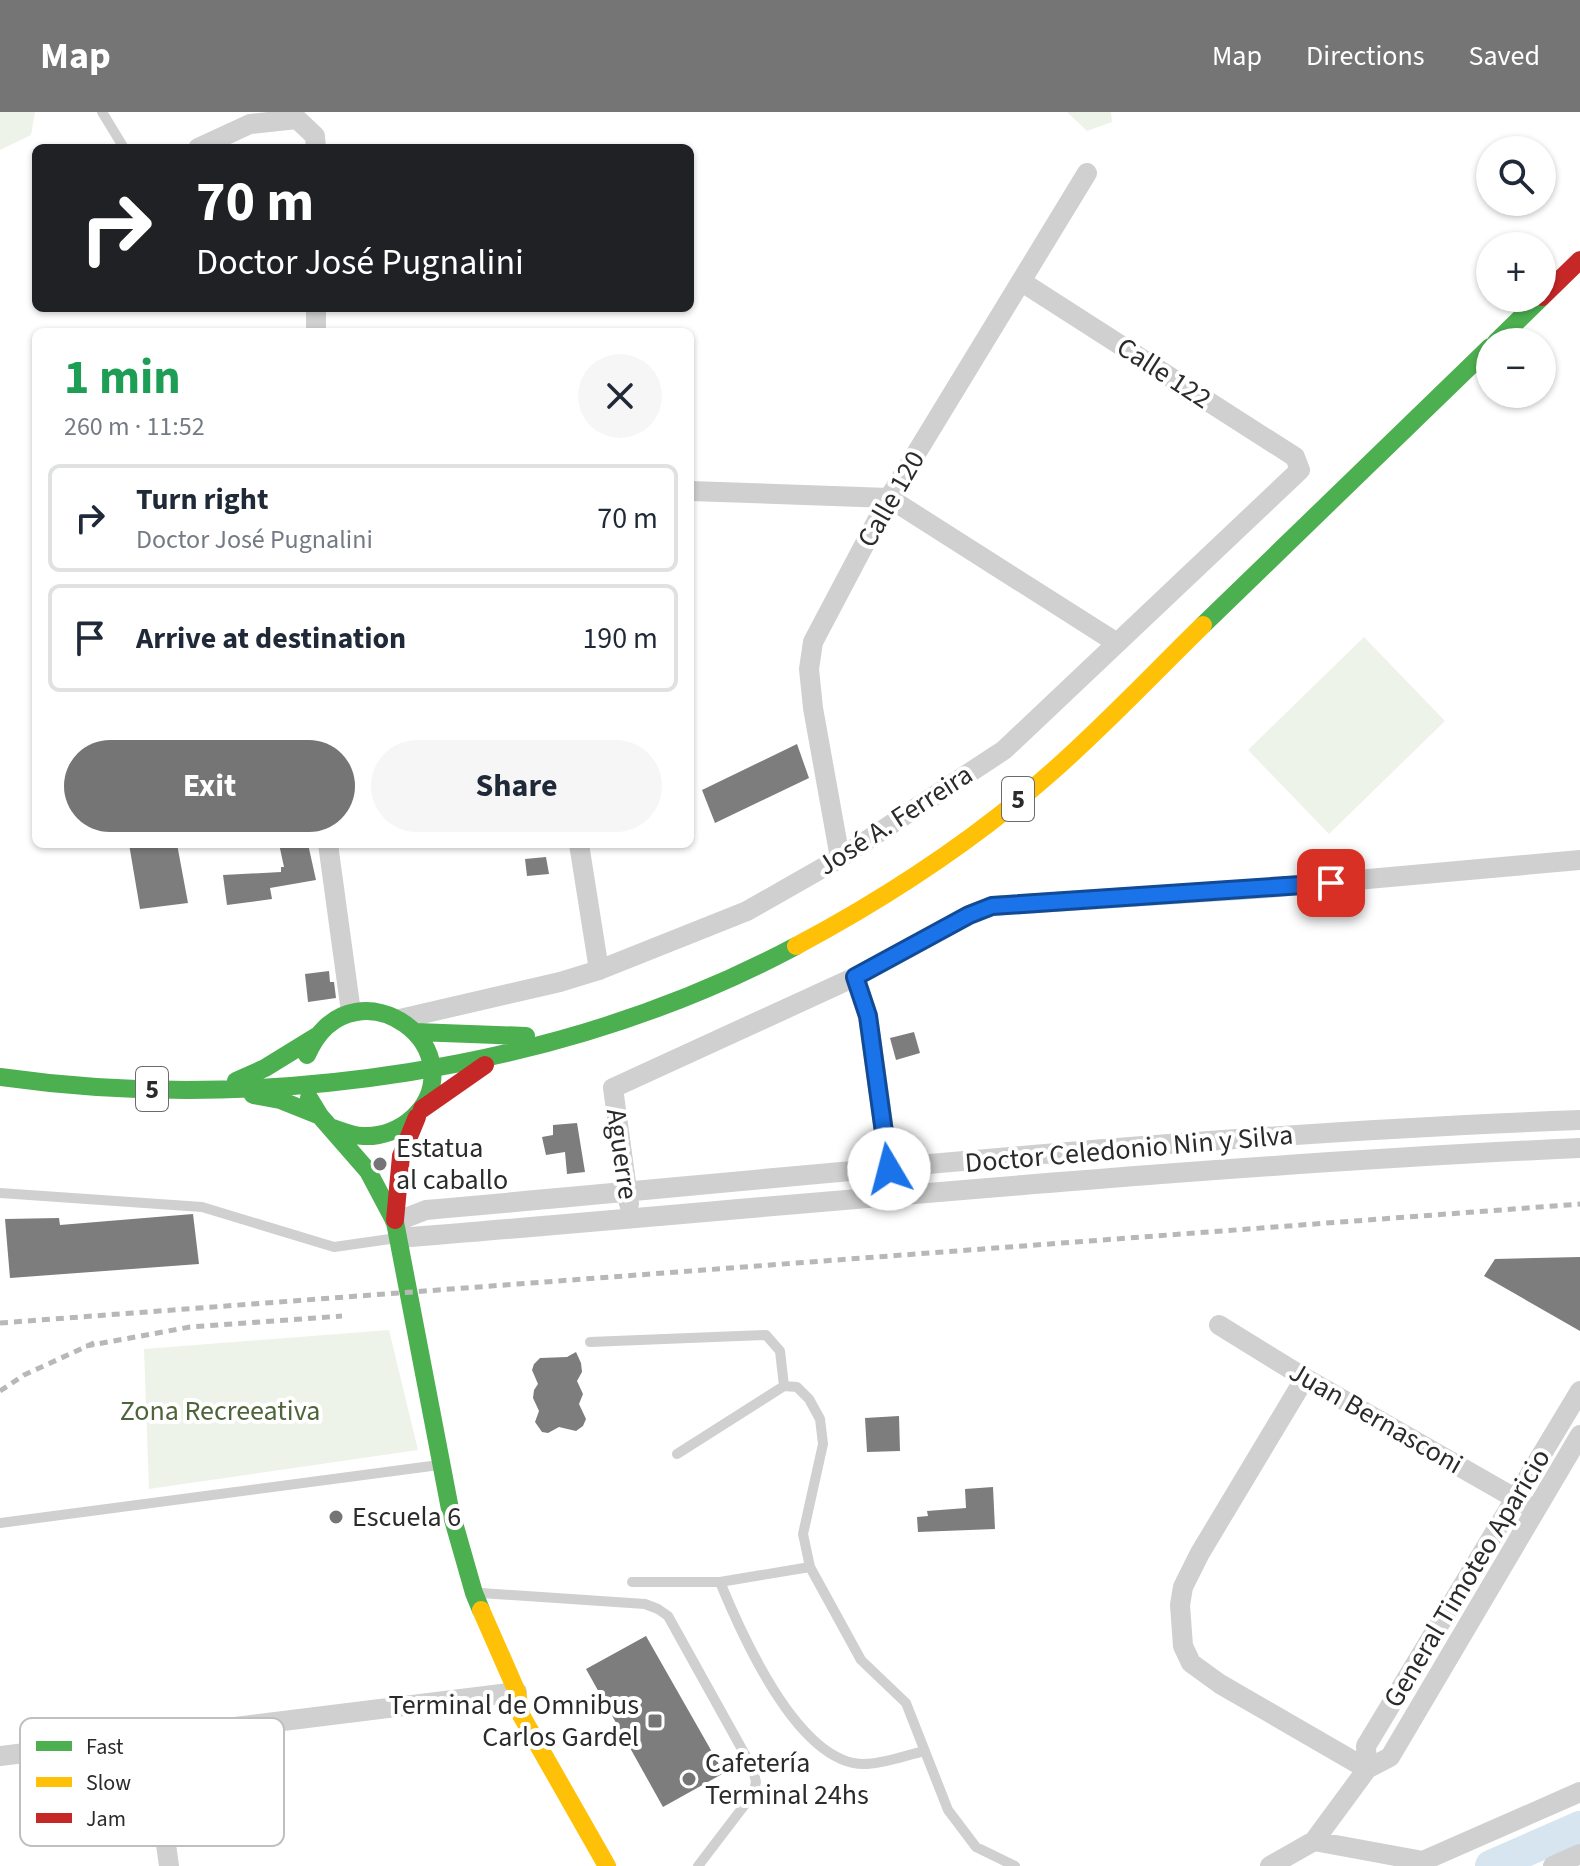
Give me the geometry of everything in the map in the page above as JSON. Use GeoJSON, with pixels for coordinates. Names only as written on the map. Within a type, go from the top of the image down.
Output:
{"type":"FeatureCollection","features":[{"type":"Feature","properties":{"kind":"main road"},"geometry":{"type":"LineString","coordinates":[[1556,283],[1580,260]]}},
{"type":"Feature","properties":{"kind":"main road"},"geometry":{"type":"LineString","coordinates":[[1510,328],[1527,312]]}},
{"type":"Feature","properties":{"kind":"main road","name":"5"},"geometry":{"type":"LineString","coordinates":[[0,1077],[119,1088],[219,1089],[353,1080],[499,1055],[621,1022],[683,998],[827,928],[947,853],[1006,809],[1118,708],[1476,361]]}},
{"type":"Feature","properties":{"kind":"main road"},"geometry":{"type":"LineString","coordinates":[[219,1089],[265,1068],[317,1036],[332,1021],[351,1012],[376,1011],[408,1026],[565,1038]]}},
{"type":"Feature","properties":{"kind":"main road"},"geometry":{"type":"LineString","coordinates":[[408,1026],[427,1049],[432,1068],[428,1096],[401,1156],[397,1230],[450,1509],[474,1593],[517,1692],[521,1715],[607,1866]]}},
{"type":"Feature","properties":{"kind":"main road"},"geometry":{"type":"LineString","coordinates":[[317,1036],[305,1067],[310,1101],[368,1171],[397,1230]]}},
{"type":"Feature","properties":{"kind":"main road"},"geometry":{"type":"LineString","coordinates":[[219,1089],[280,1100],[347,1135],[377,1138],[405,1127],[419,1113],[499,1055]]}},
{"type":"Feature","properties":{"kind":"main road"},"geometry":{"type":"LineString","coordinates":[[517,1692],[536,1706],[628,1866]]}},
{"type":"Feature","properties":{"kind":"street"},"geometry":{"type":"LineString","coordinates":[[207,144],[250,124],[297,119],[315,136],[316,144]]}},
{"type":"Feature","properties":{"kind":"street","name":"Calle 120"},"geometry":{"type":"LineString","coordinates":[[840,858],[813,708],[809,669],[813,642],[889,498],[1087,173]]}},
{"type":"Feature","properties":{"kind":"street","name":"Calle 122"},"geometry":{"type":"LineString","coordinates":[[1022,282],[1295,457],[1300,470]]}},
{"type":"Feature","properties":{"kind":"street","name":"José A. Ferreira"},"geometry":{"type":"LineString","coordinates":[[408,1026],[599,970],[747,911],[840,858],[1004,750],[1300,470]]}},
{"type":"Feature","properties":{"kind":"street"},"geometry":{"type":"LineString","coordinates":[[694,491],[889,498],[1117,643]]}},
{"type":"Feature","properties":{"kind":"street"},"geometry":{"type":"LineString","coordinates":[[329,848],[351,1012]]}},
{"type":"Feature","properties":{"kind":"street"},"geometry":{"type":"LineString","coordinates":[[580,848],[599,970]]}},
{"type":"Feature","properties":{"kind":"street"},"geometry":{"type":"LineString","coordinates":[[894,1197],[868,1016],[855,977],[969,915],[992,906],[1268,888],[1580,860]]}},
{"type":"Feature","properties":{"kind":"street","name":"Aguerre"},"geometry":{"type":"LineString","coordinates":[[631,1219],[613,1088],[855,977]]}},
{"type":"Feature","properties":{"kind":"street","name":"Doctor Celedonio Nin y Silva"},"geometry":{"type":"LineString","coordinates":[[397,1230],[426,1210],[1414,1126],[1580,1120]]}},
{"type":"Feature","properties":{"kind":"street"},"geometry":{"type":"LineString","coordinates":[[1414,1126],[1415,1155]]}},
{"type":"Feature","properties":{"kind":"street","name":"Doctor Celedonio Nin y Silva"},"geometry":{"type":"LineString","coordinates":[[397,1230],[631,1219],[1132,1176],[1415,1155],[1580,1148]]}},
{"type":"Feature","properties":{"kind":"street"},"geometry":{"type":"LineString","coordinates":[[1129,1149],[1132,1176]]}},
{"type":"Feature","properties":{"kind":"street","name":"Juan Bernasconi"},"geometry":{"type":"LineString","coordinates":[[1219,1325],[1535,1510]]}},
{"type":"Feature","properties":{"kind":"street"},"geometry":{"type":"LineString","coordinates":[[1305,1378],[1200,1553],[1183,1587],[1180,1605],[1183,1646],[1191,1663],[1220,1684],[1367,1769]]}},
{"type":"Feature","properties":{"kind":"street","name":"General Timoteo Aparicio"},"geometry":{"type":"LineString","coordinates":[[1367,1769],[1366,1746],[1580,1391]]}},
{"type":"Feature","properties":{"kind":"street","name":"General Timoteo Aparicio"},"geometry":{"type":"LineString","coordinates":[[1270,1866],[1314,1841],[1367,1769],[1390,1757],[1580,1435]]}},
{"type":"Feature","properties":{"kind":"street"},"geometry":{"type":"LineString","coordinates":[[284,1720],[517,1692]]}},
{"type":"Feature","properties":{"kind":"street"},"geometry":{"type":"LineString","coordinates":[[0,1756],[20,1753]]}},
{"type":"Feature","properties":{"kind":"street"},"geometry":{"type":"LineString","coordinates":[[1314,1841],[1423,1861],[1580,1792]]}},
{"type":"Feature","properties":{"kind":"street"},"geometry":{"type":"LineString","coordinates":[[166,1846],[169,1866]]}},
{"type":"Feature","properties":{"kind":"street"},"geometry":{"type":"LineString","coordinates":[[1553,1866],[1580,1854]]}},
{"type":"Feature","properties":{"kind":"lane"},"geometry":{"type":"LineString","coordinates":[[102,112],[122,144]]}},
{"type":"Feature","properties":{"kind":"lane"},"geometry":{"type":"LineString","coordinates":[[0,1193],[202,1207],[334,1247],[397,1230]]}},
{"type":"Feature","properties":{"kind":"lane"},"geometry":{"type":"LineString","coordinates":[[590,1342],[766,1335],[780,1351],[784,1386]]}},
{"type":"Feature","properties":{"kind":"lane"},"geometry":{"type":"LineString","coordinates":[[677,1454],[784,1386],[797,1387],[809,1399],[820,1419],[823,1444],[803,1534],[810,1567],[861,1660],[906,1703],[948,1810],[976,1847],[1015,1866]]}},
{"type":"Feature","properties":{"kind":"lane"},"geometry":{"type":"LineString","coordinates":[[0,1523],[441,1465]]}},
{"type":"Feature","properties":{"kind":"lane"},"geometry":{"type":"LineString","coordinates":[[632,1582],[720,1582],[810,1567]]}},
{"type":"Feature","properties":{"kind":"lane"},"geometry":{"type":"LineString","coordinates":[[720,1582],[759,1666],[789,1713],[816,1743],[840,1757],[863,1764],[925,1751]]}},
{"type":"Feature","properties":{"kind":"lane"},"geometry":{"type":"LineString","coordinates":[[474,1593],[645,1604],[668,1616],[753,1769],[756,1782],[753,1794],[698,1866]]}},
{"type":"Feature","properties":{"kind":"green space"},"geometry":{"type":"Polygon","coordinates":[[[0,112],[35,112],[31,135],[0,150],[0,112]]]}},
{"type":"Feature","properties":{"kind":"green space"},"geometry":{"type":"Polygon","coordinates":[[[1067,112],[1111,112],[1112,122],[1087,131],[1067,112]]]}},
{"type":"Feature","properties":{"kind":"green space"},"geometry":{"type":"Polygon","coordinates":[[[1364,637],[1445,721],[1329,834],[1248,750],[1364,637]]]}},
{"type":"Feature","properties":{"kind":"green space","name":"Zona Recreeativa"},"geometry":{"type":"Polygon","coordinates":[[[389,1330],[418,1450],[149,1489],[144,1349],[389,1330]]]}},
{"type":"Feature","properties":{"kind":"building"},"geometry":{"type":"Polygon","coordinates":[[[797,744],[809,778],[715,823],[702,790],[797,744]]]}},
{"type":"Feature","properties":{"kind":"building"},"geometry":{"type":"Polygon","coordinates":[[[130,848],[178,848],[188,903],[140,909],[130,848]]]}},
{"type":"Feature","properties":{"kind":"building"},"geometry":{"type":"Polygon","coordinates":[[[280,848],[309,848],[316,880],[270,888],[272,899],[227,905],[223,875],[281,872],[281,867],[284,867],[280,848]]]}},
{"type":"Feature","properties":{"kind":"building"},"geometry":{"type":"Polygon","coordinates":[[[546,857],[549,874],[527,876],[525,859],[546,857]]]}},
{"type":"Feature","properties":{"kind":"building"},"geometry":{"type":"Polygon","coordinates":[[[329,971],[336,998],[308,1002],[305,974],[329,971]]]}},
{"type":"Feature","properties":{"kind":"building"},"geometry":{"type":"Polygon","coordinates":[[[914,1032],[920,1053],[896,1060],[890,1038],[914,1032]]]}},
{"type":"Feature","properties":{"kind":"building"},"geometry":{"type":"Polygon","coordinates":[[[577,1123],[585,1172],[567,1174],[565,1152],[546,1155],[542,1137],[553,1135],[553,1125],[577,1123]]]}},
{"type":"Feature","properties":{"kind":"building"},"geometry":{"type":"Polygon","coordinates":[[[193,1214],[199,1264],[10,1278],[5,1219],[59,1218],[60,1225],[193,1214]]]}},
{"type":"Feature","properties":{"kind":"building"},"geometry":{"type":"Polygon","coordinates":[[[1580,1257],[1580,1331],[1484,1276],[1495,1259],[1580,1257]]]}},
{"type":"Feature","properties":{"kind":"building"},"geometry":{"type":"Polygon","coordinates":[[[576,1352],[582,1372],[577,1381],[583,1394],[579,1404],[586,1419],[576,1431],[559,1427],[548,1433],[542,1432],[535,1422],[539,1411],[533,1398],[538,1384],[532,1370],[534,1364],[540,1358],[567,1357],[576,1352]]]}},
{"type":"Feature","properties":{"kind":"building"},"geometry":{"type":"Polygon","coordinates":[[[899,1416],[900,1451],[867,1452],[865,1418],[899,1416]]]}},
{"type":"Feature","properties":{"kind":"building"},"geometry":{"type":"Polygon","coordinates":[[[993,1487],[995,1529],[918,1532],[917,1517],[928,1516],[927,1511],[966,1508],[965,1489],[993,1487]]]}},
{"type":"Feature","properties":{"kind":"building","name":"Terminal de Omnibus Carlos Gardel"},"geometry":{"type":"Polygon","coordinates":[[[646,1636],[724,1773],[663,1807],[586,1669],[646,1636]]]}},
{"type":"Feature","properties":{"kind":"waterway"},"geometry":{"type":"LineString","coordinates":[[1491,1866],[1580,1827]]}},
{"type":"Feature","properties":{"kind":"railway"},"geometry":{"type":"LineString","coordinates":[[0,1323],[1580,1204]]}},
{"type":"Feature","properties":{"kind":"railway"},"geometry":{"type":"LineString","coordinates":[[86,1346],[190,1327],[342,1316]]}},
{"type":"Feature","properties":{"kind":"railway"},"geometry":{"type":"LineString","coordinates":[[0,1391],[24,1375],[96,1342]]}},
{"type":"Feature","properties":{"kind":"traffic: fast"},"geometry":{"type":"LineString","coordinates":[[1510,328],[1527,312]]}},
{"type":"Feature","properties":{"kind":"traffic: fast"},"geometry":{"type":"LineString","coordinates":[[1203,625],[1476,361]]}},
{"type":"Feature","properties":{"kind":"traffic: fast"},"geometry":{"type":"LineString","coordinates":[[0,1077],[100,1087],[202,1090],[305,1085],[408,1072],[510,1052],[610,1024],[705,989],[796,946]]}},
{"type":"Feature","properties":{"kind":"traffic: fast"},"geometry":{"type":"LineString","coordinates":[[307,1055],[320,1033],[339,1017],[369,1011],[382,1013],[405,1024],[423,1043],[429,1055],[432,1068],[429,1095],[422,1107],[402,1126],[390,1132],[363,1136],[333,1128]]}},
{"type":"Feature","properties":{"kind":"traffic: fast"},"geometry":{"type":"LineString","coordinates":[[416,1032],[526,1036]]}},
{"type":"Feature","properties":{"kind":"traffic: fast"},"geometry":{"type":"LineString","coordinates":[[236,1081],[265,1068],[317,1036]]}},
{"type":"Feature","properties":{"kind":"traffic: fast"},"geometry":{"type":"LineString","coordinates":[[253,1095],[280,1100],[320,1116]]}},
{"type":"Feature","properties":{"kind":"traffic: fast"},"geometry":{"type":"LineString","coordinates":[[309,1098],[320,1116],[368,1171],[395,1222],[450,1509],[481,1610]]}},
{"type":"Feature","properties":{"kind":"traffic: slow"},"geometry":{"type":"LineString","coordinates":[[796,946],[864,908],[994,820],[1073,753],[1203,625]]}},
{"type":"Feature","properties":{"kind":"traffic: slow"},"geometry":{"type":"LineString","coordinates":[[481,1610],[517,1692],[521,1715],[607,1866]]}},
{"type":"Feature","properties":{"kind":"traffic: jam"},"geometry":{"type":"LineString","coordinates":[[1556,283],[1580,260]]}},
{"type":"Feature","properties":{"kind":"traffic: jam"},"geometry":{"type":"LineString","coordinates":[[422,1109],[485,1065]]}},
{"type":"Feature","properties":{"kind":"traffic: jam"},"geometry":{"type":"LineString","coordinates":[[395,1220],[401,1156],[417,1117]]}},
{"type":"Feature","properties":{"kind":"place","name":"Estatua al caballo"},"geometry":{"type":"Point","coordinates":[380,1164]}},
{"type":"Feature","properties":{"kind":"place","name":"Escuela 6"},"geometry":{"type":"Point","coordinates":[336,1517]}},
{"type":"Feature","properties":{"kind":"place","name":"Terminal de Omnibus Carlos Gardel"},"geometry":{"type":"Point","coordinates":[655,1721]}},
{"type":"Feature","properties":{"kind":"place","name":"Cafetería Terminal 24hs"},"geometry":{"type":"Point","coordinates":[689,1779]}},
{"type":"Feature","properties":{"kind":"route"},"geometry":{"type":"LineString","coordinates":[[889,1169],[868,1016],[855,977],[969,915],[992,906],[1331,883]]}}]}
